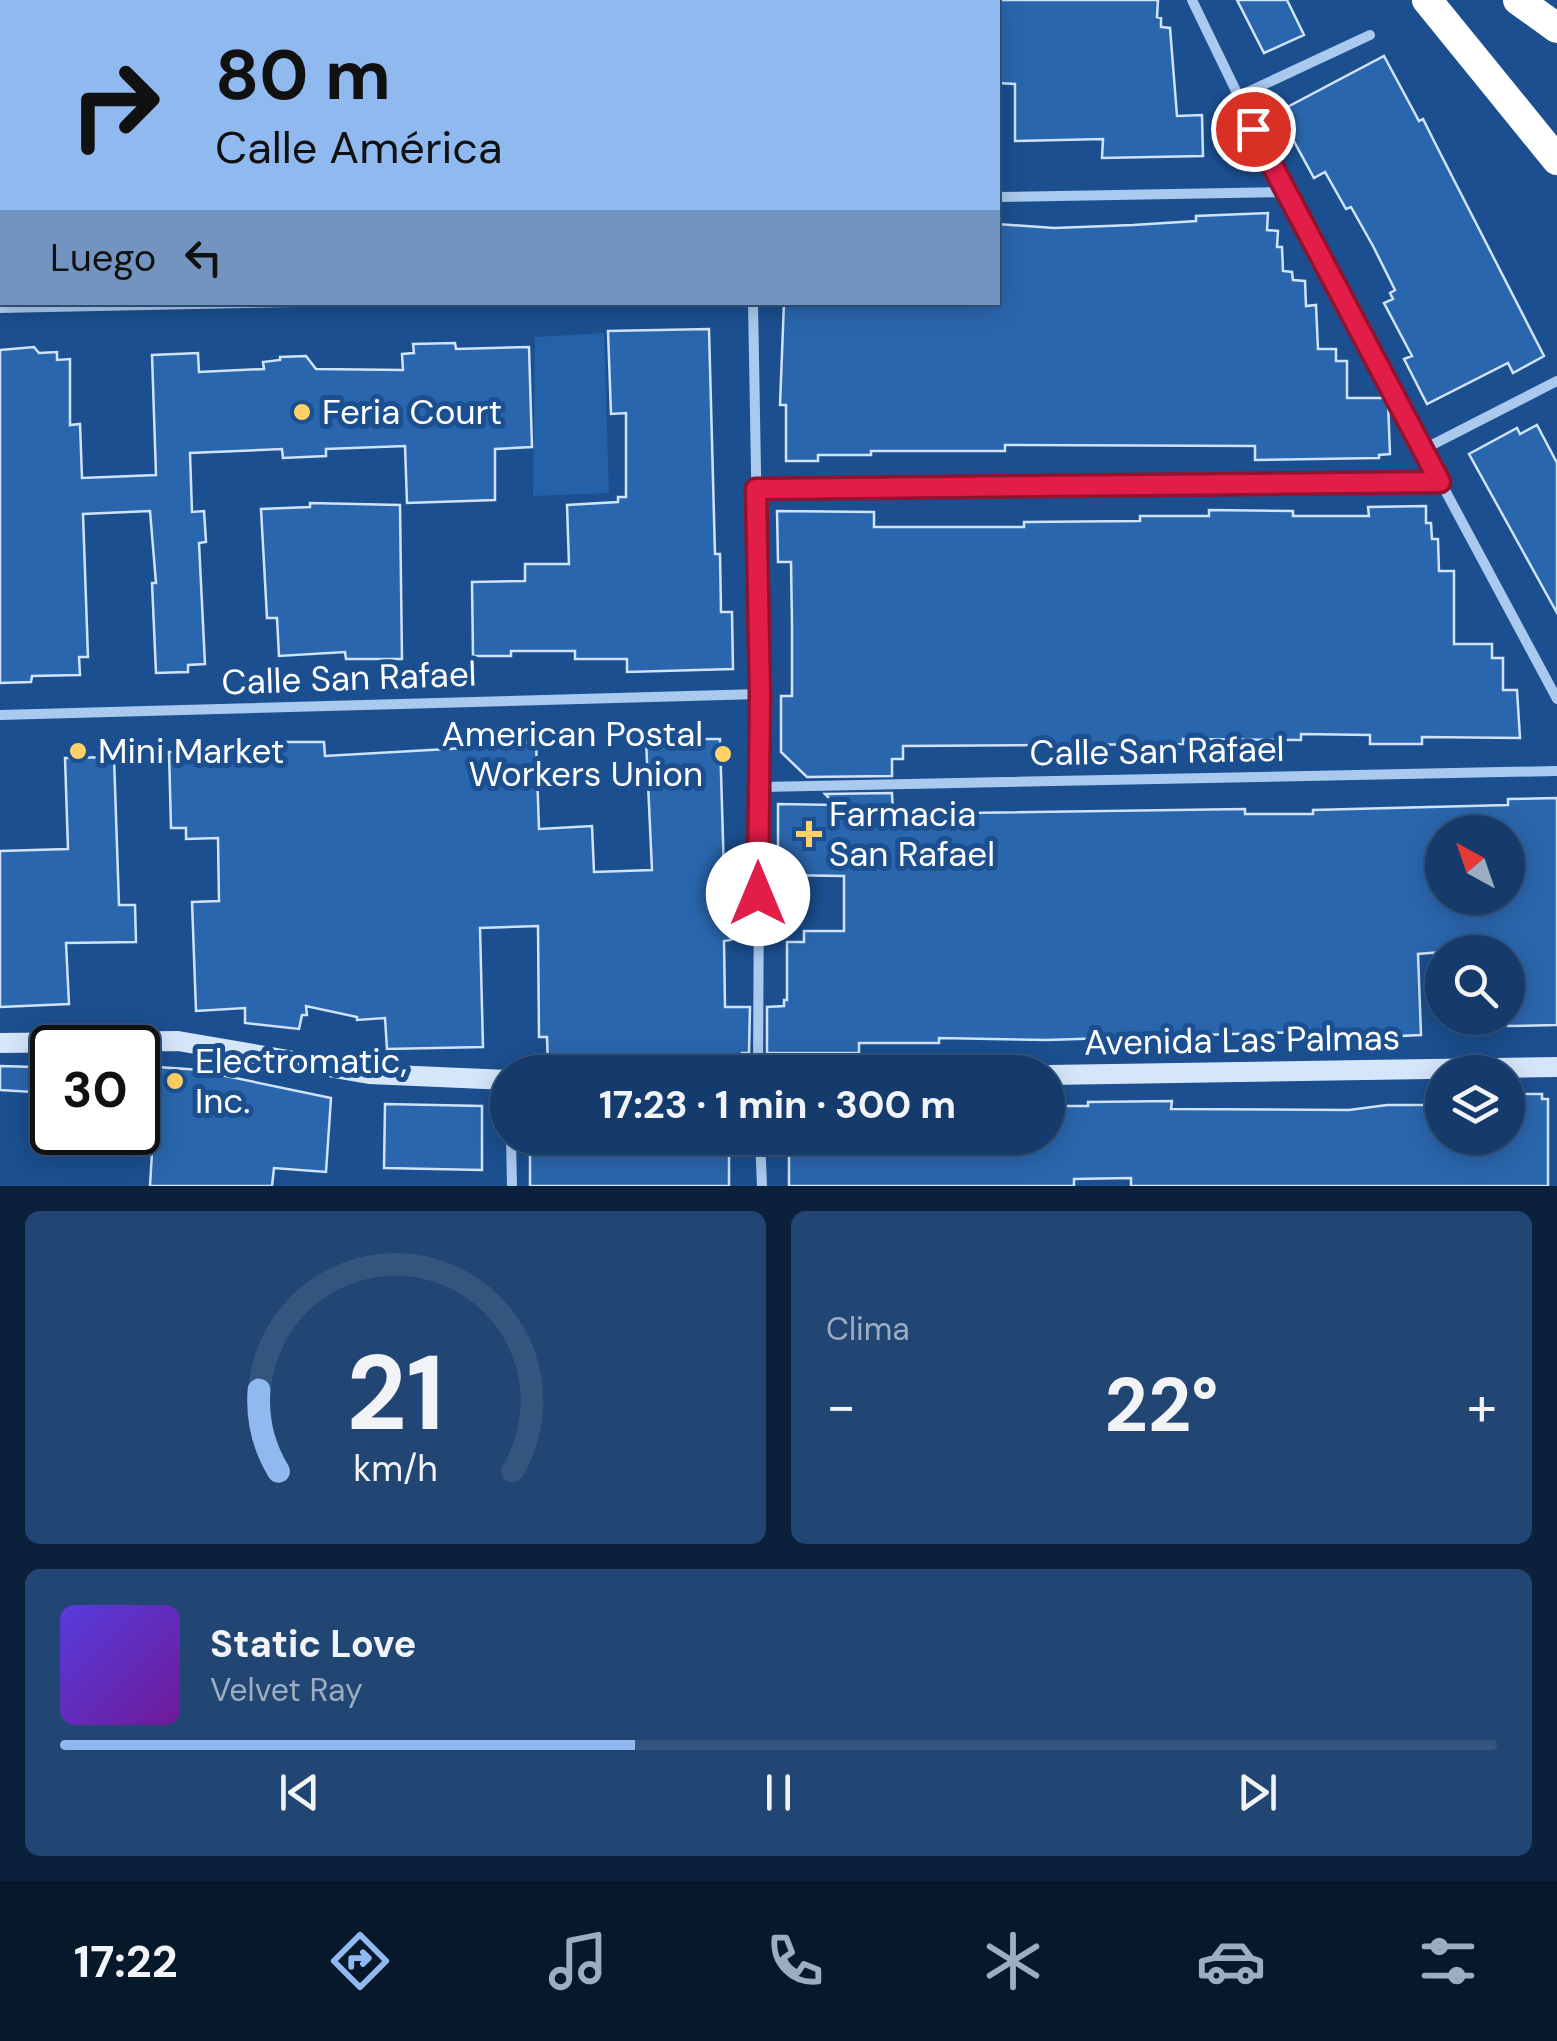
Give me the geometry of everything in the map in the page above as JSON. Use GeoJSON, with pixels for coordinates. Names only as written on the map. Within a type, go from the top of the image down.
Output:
{"type":"FeatureCollection","features":[{"type":"Feature","properties":{"kind":"highway"},"geometry":{"type":"LineString","coordinates":[[1427,0],[1557,160]]}},
{"type":"Feature","properties":{"kind":"highway"},"geometry":{"type":"LineString","coordinates":[[1518,0],[1557,28]]}},
{"type":"Feature","properties":{"kind":"highway"},"geometry":{"type":"LineString","coordinates":[[1552,0],[1557,7]]}},
{"type":"Feature","properties":{"kind":"street"},"geometry":{"type":"LineString","coordinates":[[1192,0],[1236,97],[1557,699]]}},
{"type":"Feature","properties":{"kind":"street"},"geometry":{"type":"LineString","coordinates":[[1236,97],[1370,35]]}},
{"type":"Feature","properties":{"kind":"street"},"geometry":{"type":"LineString","coordinates":[[1000,197],[1286,192]]}},
{"type":"Feature","properties":{"kind":"street"},"geometry":{"type":"LineString","coordinates":[[0,308],[147,305]]}},
{"type":"Feature","properties":{"kind":"street"},"geometry":{"type":"LineString","coordinates":[[753,305],[760,694],[758,1055]]}},
{"type":"Feature","properties":{"kind":"street"},"geometry":{"type":"LineString","coordinates":[[1424,448],[1557,381]]}},
{"type":"Feature","properties":{"kind":"street"},"geometry":{"type":"LineString","coordinates":[[756,489],[1440,482]]}},
{"type":"Feature","properties":{"kind":"street","name":"Calle San Rafael"},"geometry":{"type":"LineString","coordinates":[[0,715],[760,694]]}},
{"type":"Feature","properties":{"kind":"street","name":"Calle San Rafael"},"geometry":{"type":"LineString","coordinates":[[758,787],[1557,771]]}},
{"type":"Feature","properties":{"kind":"street"},"geometry":{"type":"LineString","coordinates":[[0,1044],[178,1041],[369,1074],[490,1079]]}},
{"type":"Feature","properties":{"kind":"street","name":"Avenida Las Palmas"},"geometry":{"type":"LineString","coordinates":[[1065,1075],[1557,1067]]}},
{"type":"Feature","properties":{"kind":"street"},"geometry":{"type":"LineString","coordinates":[[511,1155],[512,1186]]}},
{"type":"Feature","properties":{"kind":"street"},"geometry":{"type":"LineString","coordinates":[[761,1155],[762,1186]]}},
{"type":"Feature","properties":{"kind":"shaded area"},"geometry":{"type":"Polygon","coordinates":[[[604,333],[609,493],[533,496],[535,337],[604,333]]]}},
{"type":"Feature","properties":{"kind":"building"},"geometry":{"type":"Polygon","coordinates":[[[1000,0],[1158,0],[1161,27],[1170,28],[1177,116],[1202,115],[1203,156],[1102,158],[1103,139],[1015,141],[1015,84],[1000,83],[1000,0]]]}},
{"type":"Feature","properties":{"kind":"building"},"geometry":{"type":"Polygon","coordinates":[[[1237,0],[1287,0],[1304,35],[1264,53],[1237,0]]]}},
{"type":"Feature","properties":{"kind":"building"},"geometry":{"type":"Polygon","coordinates":[[[1384,56],[1419,121],[1423,119],[1544,356],[1513,373],[1508,363],[1427,404],[1404,359],[1412,356],[1384,303],[1393,299],[1390,293],[1395,290],[1373,246],[1325,172],[1314,178],[1278,112],[1384,56]]]}},
{"type":"Feature","properties":{"kind":"building"},"geometry":{"type":"Polygon","coordinates":[[[1268,213],[1267,230],[1278,231],[1283,271],[1292,272],[1293,280],[1305,281],[1306,306],[1316,305],[1318,349],[1336,349],[1336,361],[1347,361],[1347,398],[1386,398],[1390,454],[1379,458],[1255,460],[1255,446],[1005,445],[1005,451],[871,451],[871,455],[818,455],[818,461],[786,461],[786,405],[780,405],[784,305],[1000,305],[1000,224],[1054,228],[1133,225],[1196,221],[1196,216],[1268,213]]]}},
{"type":"Feature","properties":{"kind":"building"},"geometry":{"type":"Polygon","coordinates":[[[709,329],[715,554],[720,554],[721,612],[732,612],[733,669],[627,672],[627,659],[575,659],[575,651],[511,651],[511,656],[473,656],[472,582],[525,581],[525,564],[569,564],[567,505],[618,502],[618,497],[626,497],[626,413],[611,414],[608,331],[709,329]]]}},
{"type":"Feature","properties":{"kind":"building"},"geometry":{"type":"Polygon","coordinates":[[[455,343],[456,349],[529,347],[532,447],[495,449],[495,500],[407,503],[405,446],[326,449],[326,456],[283,458],[282,449],[190,453],[192,512],[204,511],[206,542],[199,543],[205,664],[188,665],[188,672],[156,673],[152,583],[156,583],[150,511],[83,514],[88,657],[79,657],[80,675],[32,676],[31,682],[0,683],[0,350],[34,347],[39,353],[57,352],[57,360],[70,359],[70,425],[80,424],[82,478],[156,475],[152,355],[198,353],[199,372],[264,369],[263,362],[306,356],[316,369],[403,370],[402,354],[414,353],[413,344],[455,343]]]}},
{"type":"Feature","properties":{"kind":"building"},"geometry":{"type":"Polygon","coordinates":[[[1537,425],[1557,463],[1557,613],[1469,454],[1517,428],[1520,434],[1537,425]]]}},
{"type":"Feature","properties":{"kind":"building"},"geometry":{"type":"Polygon","coordinates":[[[310,503],[400,505],[402,659],[346,659],[345,652],[279,656],[277,618],[267,618],[261,509],[310,507],[310,503]]]}},
{"type":"Feature","properties":{"kind":"building"},"geometry":{"type":"Polygon","coordinates":[[[1426,506],[1426,523],[1431,523],[1432,539],[1438,539],[1439,571],[1454,571],[1454,644],[1492,644],[1492,658],[1503,658],[1503,690],[1517,690],[1520,738],[1422,737],[1422,744],[1370,744],[1370,735],[1301,734],[1301,740],[1183,739],[1183,744],[903,746],[903,759],[892,759],[892,776],[807,777],[781,752],[781,696],[792,696],[791,562],[778,562],[777,511],[874,512],[874,527],[1024,527],[1024,522],[1209,516],[1209,510],[1369,516],[1368,507],[1426,506]]]}},
{"type":"Feature","properties":{"kind":"building"},"geometry":{"type":"Polygon","coordinates":[[[700,734],[700,739],[720,739],[725,907],[731,907],[731,940],[724,941],[725,1007],[750,1007],[749,1053],[548,1055],[547,1037],[539,1037],[538,926],[480,928],[483,1047],[387,1049],[385,1018],[357,1020],[306,1006],[307,1015],[302,1015],[299,1029],[245,1023],[245,1008],[196,1011],[192,902],[219,901],[218,838],[186,839],[186,828],[171,828],[169,752],[276,750],[276,742],[324,742],[325,756],[482,747],[482,741],[509,739],[508,743],[536,742],[539,829],[592,826],[594,872],[652,870],[646,740],[700,734]]]}},
{"type":"Feature","properties":{"kind":"building"},"geometry":{"type":"Polygon","coordinates":[[[114,757],[119,905],[135,905],[136,942],[66,943],[69,1004],[0,1007],[0,851],[68,849],[65,758],[114,757]]]}},
{"type":"Feature","properties":{"kind":"building"},"geometry":{"type":"Polygon","coordinates":[[[892,793],[893,814],[1245,809],[1245,814],[1313,814],[1313,810],[1508,805],[1508,799],[1557,798],[1557,1025],[1525,1026],[1525,935],[1425,935],[1425,953],[1418,954],[1421,1035],[1400,1039],[1329,1038],[1329,1031],[1047,1040],[939,1038],[939,1043],[859,1043],[859,1053],[767,1053],[767,1007],[784,1006],[787,1000],[787,942],[804,942],[804,931],[844,931],[844,876],[778,875],[778,804],[836,805],[825,794],[892,793]]]}},
{"type":"Feature","properties":{"kind":"building"},"geometry":{"type":"Polygon","coordinates":[[[0,1066],[30,1067],[30,1092],[0,1090],[0,1066]]]}},
{"type":"Feature","properties":{"kind":"building"},"geometry":{"type":"Polygon","coordinates":[[[160,1067],[216,1071],[331,1098],[326,1172],[274,1168],[272,1186],[150,1186],[152,1155],[160,1155],[160,1067]]]}},
{"type":"Feature","properties":{"kind":"building"},"geometry":{"type":"Polygon","coordinates":[[[1525,1094],[1542,1094],[1542,1099],[1548,1099],[1548,1186],[1131,1186],[1131,1178],[1074,1179],[1074,1186],[789,1186],[789,1155],[1065,1155],[1065,1106],[1088,1106],[1088,1102],[1172,1101],[1171,1109],[1349,1110],[1425,1105],[1425,1155],[1525,1155],[1525,1094]]]}},
{"type":"Feature","properties":{"kind":"building"},"geometry":{"type":"Polygon","coordinates":[[[385,1104],[482,1106],[482,1170],[384,1168],[385,1104]]]}},
{"type":"Feature","properties":{"kind":"building"},"geometry":{"type":"Polygon","coordinates":[[[530,1155],[729,1155],[729,1186],[530,1186],[530,1155]]]}},
{"type":"Feature","properties":{"kind":"place","name":"Feria Court"},"geometry":{"type":"Point","coordinates":[302,412]}},
{"type":"Feature","properties":{"kind":"place","name":"Mini Market"},"geometry":{"type":"Point","coordinates":[78,751]}},
{"type":"Feature","properties":{"kind":"place","name":"American Postal Workers Union"},"geometry":{"type":"Point","coordinates":[723,754]}},
{"type":"Feature","properties":{"kind":"place","name":"Farmacia San Rafael"},"geometry":{"type":"Point","coordinates":[809,834]}},
{"type":"Feature","properties":{"kind":"place","name":"Electromatic, Inc."},"geometry":{"type":"Point","coordinates":[175,1081]}},
{"type":"Feature","properties":{"kind":"route"},"geometry":{"type":"LineString","coordinates":[[758,894],[756,489],[1440,482],[1253,129]]}}]}
